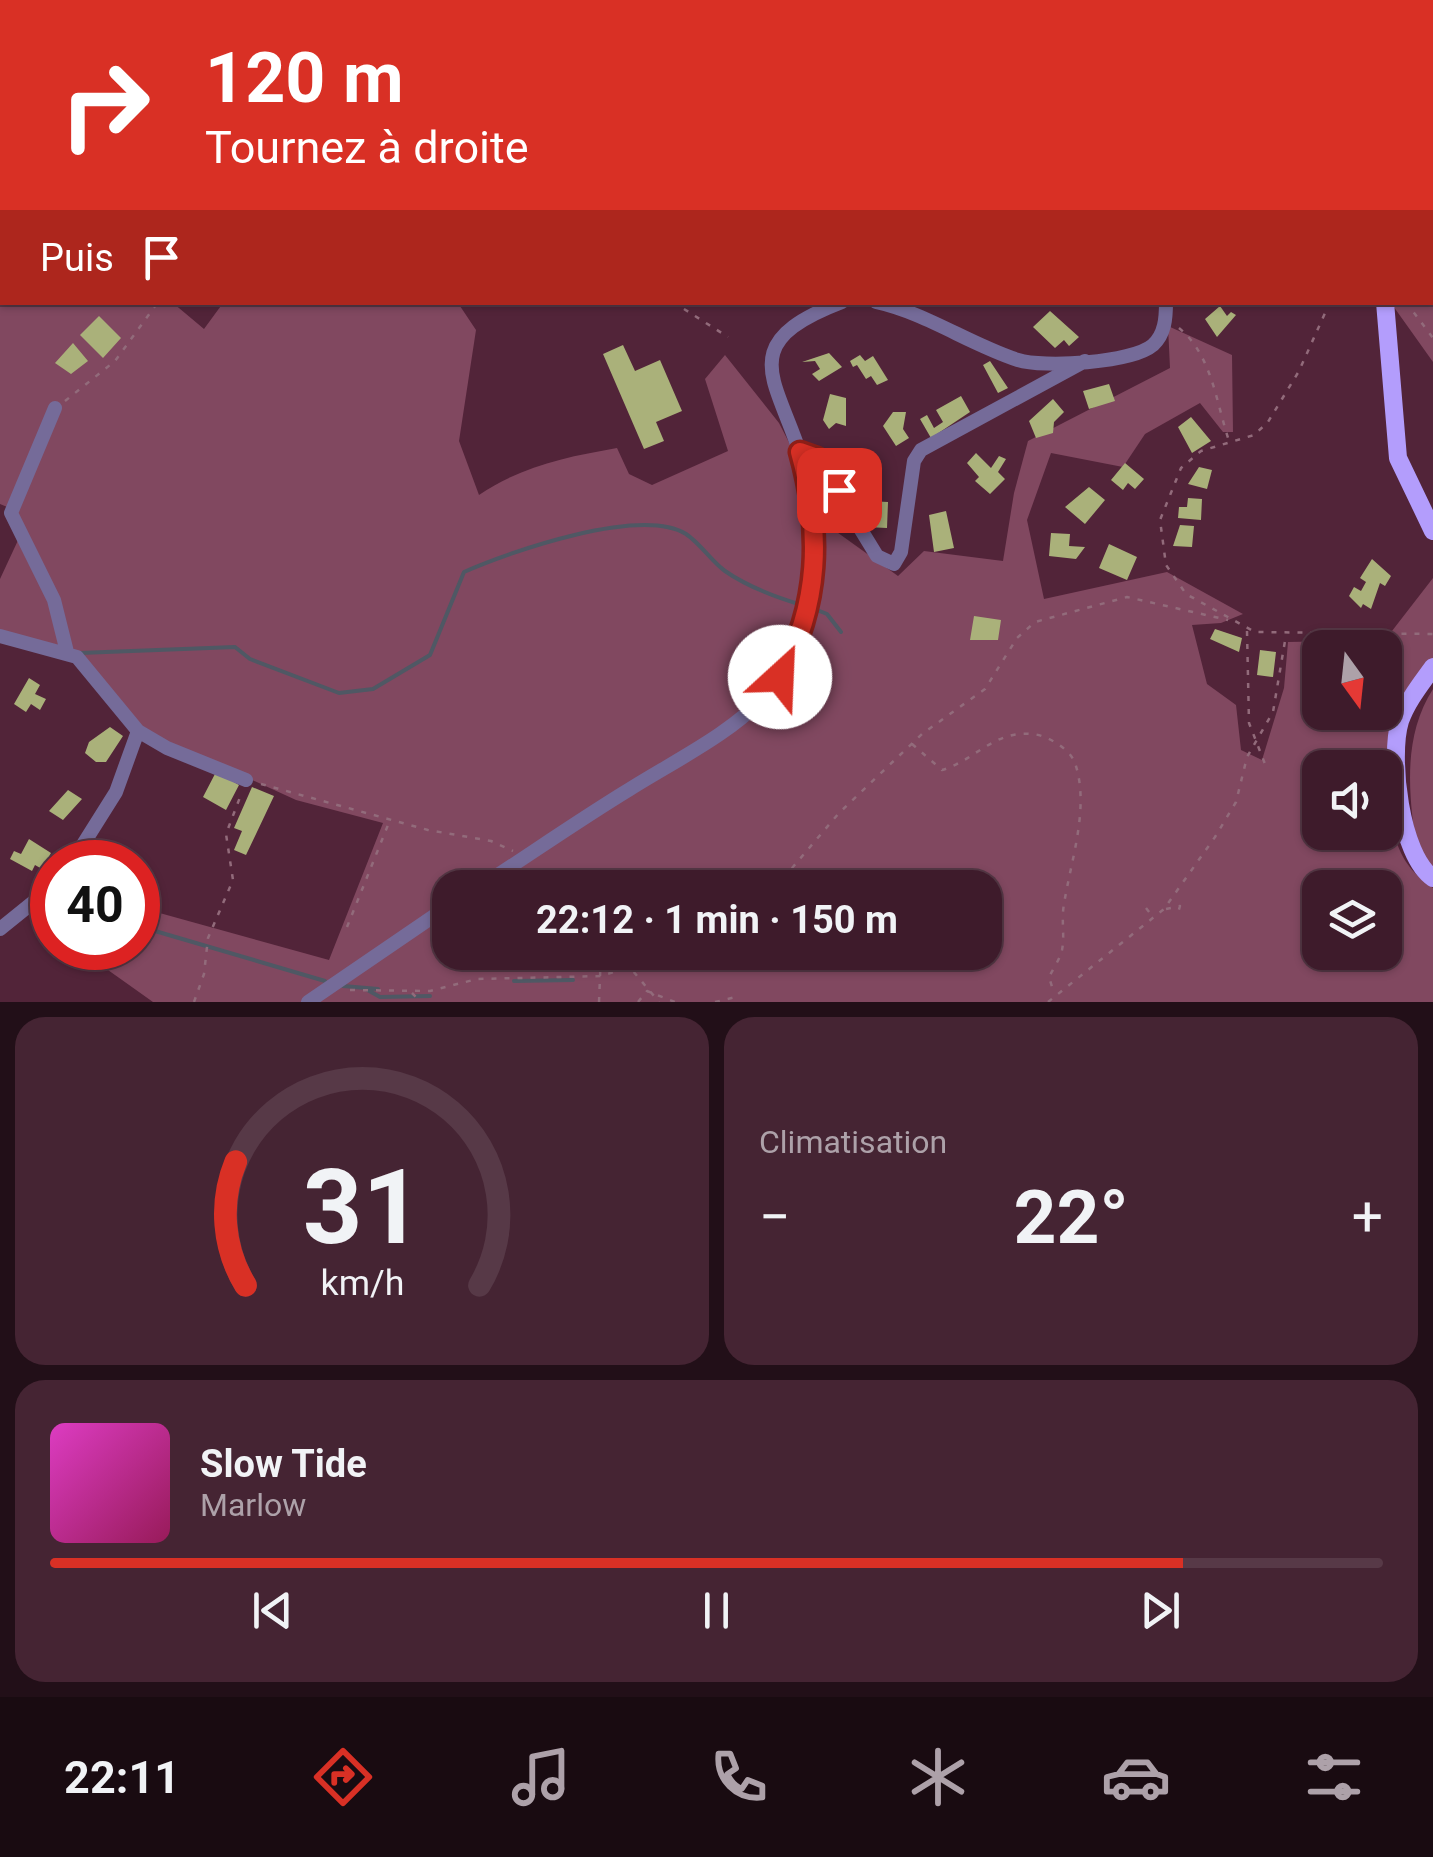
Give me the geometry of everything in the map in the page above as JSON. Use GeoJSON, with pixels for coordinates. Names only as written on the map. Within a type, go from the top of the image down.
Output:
{"type":"FeatureCollection","features":[{"type":"Feature","properties":{"kind":"main road"},"geometry":{"type":"LineString","coordinates":[[1385,305],[1398,458],[1433,532]]}},
{"type":"Feature","properties":{"kind":"main road"},"geometry":{"type":"LineString","coordinates":[[1433,667],[1404,711],[1396,740],[1406,844],[1418,865],[1433,878]]}},
{"type":"Feature","properties":{"kind":"street"},"geometry":{"type":"LineString","coordinates":[[506,870],[737,720],[780,677],[803,628],[815,585],[812,510],[800,452],[774,392],[773,358],[796,324],[836,305]]}},
{"type":"Feature","properties":{"kind":"street"},"geometry":{"type":"LineString","coordinates":[[889,305],[906,309],[1018,360],[1085,360],[1144,351],[1153,345],[1165,322],[1166,305]]}},
{"type":"Feature","properties":{"kind":"street"},"geometry":{"type":"LineString","coordinates":[[800,452],[817,458],[877,556],[894,564],[901,552],[914,461],[921,450],[1085,360]]}},
{"type":"Feature","properties":{"kind":"street"},"geometry":{"type":"LineString","coordinates":[[55,408],[12,513],[54,600],[66,652]]}},
{"type":"Feature","properties":{"kind":"street"},"geometry":{"type":"LineString","coordinates":[[0,636],[66,652],[82,662],[138,731],[167,748],[246,780]]}},
{"type":"Feature","properties":{"kind":"street"},"geometry":{"type":"LineString","coordinates":[[86,840],[116,792],[138,731]]}},
{"type":"Feature","properties":{"kind":"street"},"geometry":{"type":"LineString","coordinates":[[0,929],[30,905]]}},
{"type":"Feature","properties":{"kind":"street"},"geometry":{"type":"LineString","coordinates":[[308,1002],[432,917]]}},
{"type":"Feature","properties":{"kind":"path"},"geometry":{"type":"LineString","coordinates":[[55,408],[115,362],[156,305]]}},
{"type":"Feature","properties":{"kind":"path"},"geometry":{"type":"LineString","coordinates":[[678,305],[728,337]]}},
{"type":"Feature","properties":{"kind":"path"},"geometry":{"type":"LineString","coordinates":[[1329,305],[1276,412],[1254,435],[1200,451],[1181,468],[1165,504],[1160,534],[1177,585],[1247,630],[1287,634],[1433,634]]}},
{"type":"Feature","properties":{"kind":"path"},"geometry":{"type":"LineString","coordinates":[[1408,305],[1433,338]]}},
{"type":"Feature","properties":{"kind":"path"},"geometry":{"type":"LineString","coordinates":[[1165,322],[1194,340],[1210,374],[1230,442]]}},
{"type":"Feature","properties":{"kind":"path"},"geometry":{"type":"LineString","coordinates":[[790,870],[839,813],[912,744],[985,689],[1017,638],[1035,622],[1128,597],[1229,621]]}},
{"type":"Feature","properties":{"kind":"path"},"geometry":{"type":"LineString","coordinates":[[1247,630],[1249,723],[1264,764]]}},
{"type":"Feature","properties":{"kind":"path"},"geometry":{"type":"LineString","coordinates":[[1048,1002],[1164,909],[1236,802],[1247,757],[1278,697],[1287,634]]}},
{"type":"Feature","properties":{"kind":"path"},"geometry":{"type":"LineString","coordinates":[[912,744],[942,770],[954,766],[985,742],[1031,734],[1053,741],[1074,758],[1081,791],[1080,818],[1072,852],[1072,881],[1064,903],[1062,952],[1049,978],[1055,994]]}},
{"type":"Feature","properties":{"kind":"path"},"geometry":{"type":"LineString","coordinates":[[194,1002],[204,974],[211,927],[233,880],[226,834],[246,780],[491,840],[524,858]]}},
{"type":"Feature","properties":{"kind":"path"},"geometry":{"type":"LineString","coordinates":[[348,927],[391,818]]}},
{"type":"Feature","properties":{"kind":"path"},"geometry":{"type":"LineString","coordinates":[[1164,909],[1180,906],[1177,916]]}},
{"type":"Feature","properties":{"kind":"path"},"geometry":{"type":"LineString","coordinates":[[1146,908],[1154,918]]}},
{"type":"Feature","properties":{"kind":"path"},"geometry":{"type":"LineString","coordinates":[[599,1002],[601,970]]}},
{"type":"Feature","properties":{"kind":"path"},"geometry":{"type":"LineString","coordinates":[[326,989],[412,992],[477,979],[601,976],[622,970]]}},
{"type":"Feature","properties":{"kind":"path"},"geometry":{"type":"LineString","coordinates":[[631,970],[659,1002]]}},
{"type":"Feature","properties":{"kind":"path"},"geometry":{"type":"LineString","coordinates":[[638,1002],[647,991]]}},
{"type":"Feature","properties":{"kind":"path"},"geometry":{"type":"LineString","coordinates":[[647,991],[674,1002]]}},
{"type":"Feature","properties":{"kind":"path"},"geometry":{"type":"LineString","coordinates":[[412,992],[420,1002]]}},
{"type":"Feature","properties":{"kind":"path"},"geometry":{"type":"LineString","coordinates":[[716,1002],[736,997]]}},
{"type":"Feature","properties":{"kind":"shaded area"},"geometry":{"type":"Polygon","coordinates":[[[0,305],[175,305],[204,329],[222,305],[459,305],[476,330],[459,441],[479,495],[545,464],[617,448],[629,474],[652,485],[728,451],[705,379],[725,355],[779,423],[834,530],[898,576],[924,551],[1003,561],[1014,493],[1028,441],[1170,368],[1168,326],[1232,355],[1233,432],[1223,432],[1200,403],[1145,434],[1123,467],[1051,453],[1027,520],[1044,599],[1167,572],[1243,614],[1221,623],[1192,625],[1207,684],[1236,705],[1241,750],[1262,760],[1284,688],[1288,642],[1302,642],[1302,730],[1389,730],[1387,750],[1302,750],[1302,850],[1400,850],[1410,867],[1433,888],[1433,1002],[153,1002],[108,970],[160,970],[160,913],[329,960],[383,823],[296,800],[136,727],[83,664],[0,637],[0,579],[20,536],[12,509],[0,504],[0,305]]]}},
{"type":"Feature","properties":{"kind":"shaded area"},"geometry":{"type":"Polygon","coordinates":[[[1392,305],[1433,305],[1433,362],[1392,305]]]}},
{"type":"Feature","properties":{"kind":"shaded area"},"geometry":{"type":"Polygon","coordinates":[[[1433,578],[1433,662],[1402,710],[1402,630],[1393,630],[1433,578]]]}},
{"type":"Feature","properties":{"kind":"shaded area"},"geometry":{"type":"Polygon","coordinates":[[[1433,689],[1433,867],[1418,856],[1410,770],[1416,728],[1433,689]]]}},
{"type":"Feature","properties":{"kind":"building"},"geometry":{"type":"Polygon","coordinates":[[[1220,306],[1227,316],[1231,312],[1236,315],[1217,337],[1205,319],[1220,306]]]}},
{"type":"Feature","properties":{"kind":"building"},"geometry":{"type":"Polygon","coordinates":[[[1050,311],[1079,337],[1069,346],[1064,340],[1055,348],[1033,327],[1050,311]]]}},
{"type":"Feature","properties":{"kind":"building"},"geometry":{"type":"Polygon","coordinates":[[[99,316],[121,338],[103,358],[80,335],[99,316]]]}},
{"type":"Feature","properties":{"kind":"building"},"geometry":{"type":"Polygon","coordinates":[[[73,343],[88,361],[71,374],[55,363],[73,343]]]}},
{"type":"Feature","properties":{"kind":"building"},"geometry":{"type":"Polygon","coordinates":[[[623,345],[635,371],[660,360],[682,411],[656,422],[664,441],[644,449],[603,354],[623,345]]]}},
{"type":"Feature","properties":{"kind":"building"},"geometry":{"type":"Polygon","coordinates":[[[829,353],[842,367],[819,381],[812,374],[820,369],[815,361],[802,362],[829,353]]]}},
{"type":"Feature","properties":{"kind":"building"},"geometry":{"type":"Polygon","coordinates":[[[860,355],[865,361],[873,356],[888,380],[877,385],[871,376],[866,379],[850,361],[860,355]]]}},
{"type":"Feature","properties":{"kind":"building"},"geometry":{"type":"Polygon","coordinates":[[[990,361],[1008,388],[998,393],[983,365],[990,361]]]}},
{"type":"Feature","properties":{"kind":"building"},"geometry":{"type":"Polygon","coordinates":[[[1109,384],[1115,401],[1089,409],[1083,391],[1109,384]]]}},
{"type":"Feature","properties":{"kind":"building"},"geometry":{"type":"Polygon","coordinates":[[[830,394],[846,398],[846,426],[836,423],[829,429],[823,420],[830,394]]]}},
{"type":"Feature","properties":{"kind":"building"},"geometry":{"type":"Polygon","coordinates":[[[961,396],[970,412],[931,438],[920,419],[927,415],[934,428],[943,422],[936,410],[961,396]]]}},
{"type":"Feature","properties":{"kind":"building"},"geometry":{"type":"Polygon","coordinates":[[[1053,399],[1064,412],[1054,422],[1053,433],[1036,438],[1029,421],[1053,399]]]}},
{"type":"Feature","properties":{"kind":"building"},"geometry":{"type":"Polygon","coordinates":[[[893,412],[906,412],[903,429],[909,438],[896,446],[883,426],[893,412]]]}},
{"type":"Feature","properties":{"kind":"building"},"geometry":{"type":"Polygon","coordinates":[[[1191,417],[1211,441],[1192,453],[1178,427],[1191,417]]]}},
{"type":"Feature","properties":{"kind":"building"},"geometry":{"type":"Polygon","coordinates":[[[976,453],[991,468],[999,456],[1006,459],[998,472],[1005,479],[990,494],[975,481],[979,477],[967,463],[976,453]]]}},
{"type":"Feature","properties":{"kind":"building"},"geometry":{"type":"Polygon","coordinates":[[[844,454],[856,457],[868,477],[853,486],[838,466],[844,454]]]}},
{"type":"Feature","properties":{"kind":"building"},"geometry":{"type":"Polygon","coordinates":[[[1125,463],[1144,479],[1135,489],[1128,483],[1123,490],[1111,480],[1125,463]]]}},
{"type":"Feature","properties":{"kind":"building"},"geometry":{"type":"Polygon","coordinates":[[[1199,467],[1212,470],[1207,489],[1188,484],[1199,467]]]}},
{"type":"Feature","properties":{"kind":"building"},"geometry":{"type":"Polygon","coordinates":[[[1089,487],[1105,500],[1085,524],[1065,507],[1089,487]]]}},
{"type":"Feature","properties":{"kind":"building"},"geometry":{"type":"Polygon","coordinates":[[[1188,498],[1202,499],[1201,520],[1178,518],[1179,507],[1187,507],[1188,498]]]}},
{"type":"Feature","properties":{"kind":"building"},"geometry":{"type":"Polygon","coordinates":[[[868,501],[888,502],[887,528],[866,527],[868,501]]]}},
{"type":"Feature","properties":{"kind":"building"},"geometry":{"type":"Polygon","coordinates":[[[946,511],[954,548],[934,552],[929,515],[946,511]]]}},
{"type":"Feature","properties":{"kind":"building"},"geometry":{"type":"Polygon","coordinates":[[[1180,525],[1194,526],[1192,547],[1173,546],[1180,525]]]}},
{"type":"Feature","properties":{"kind":"building"},"geometry":{"type":"Polygon","coordinates":[[[1051,533],[1070,534],[1069,546],[1085,547],[1076,559],[1049,556],[1051,533]]]}},
{"type":"Feature","properties":{"kind":"building"},"geometry":{"type":"Polygon","coordinates":[[[1109,544],[1137,557],[1127,580],[1099,568],[1109,544]]]}},
{"type":"Feature","properties":{"kind":"building"},"geometry":{"type":"Polygon","coordinates":[[[1372,559],[1391,576],[1385,586],[1380,583],[1371,609],[1363,604],[1361,608],[1349,596],[1354,587],[1361,591],[1366,582],[1360,578],[1372,559]]]}},
{"type":"Feature","properties":{"kind":"building"},"geometry":{"type":"Polygon","coordinates":[[[974,616],[1001,620],[998,640],[970,640],[974,616]]]}},
{"type":"Feature","properties":{"kind":"building"},"geometry":{"type":"Polygon","coordinates":[[[1215,629],[1242,638],[1239,652],[1210,639],[1215,629]]]}},
{"type":"Feature","properties":{"kind":"building"},"geometry":{"type":"Polygon","coordinates":[[[1260,650],[1276,652],[1273,677],[1257,675],[1260,650]]]}},
{"type":"Feature","properties":{"kind":"building"},"geometry":{"type":"Polygon","coordinates":[[[29,678],[40,685],[35,694],[46,699],[40,710],[31,704],[26,712],[14,704],[29,678]]]}},
{"type":"Feature","properties":{"kind":"building"},"geometry":{"type":"Polygon","coordinates":[[[110,727],[123,736],[106,762],[96,762],[85,753],[89,742],[110,727]]]}},
{"type":"Feature","properties":{"kind":"building"},"geometry":{"type":"Polygon","coordinates":[[[216,772],[239,785],[226,810],[203,797],[216,772]]]}},
{"type":"Feature","properties":{"kind":"building"},"geometry":{"type":"Polygon","coordinates":[[[252,787],[274,796],[246,855],[234,850],[242,831],[234,828],[252,787]]]}},
{"type":"Feature","properties":{"kind":"building"},"geometry":{"type":"Polygon","coordinates":[[[68,790],[82,799],[63,820],[49,811],[68,790]]]}},
{"type":"Feature","properties":{"kind":"building"},"geometry":{"type":"Polygon","coordinates":[[[29,839],[30,870],[10,859],[14,851],[21,854],[29,839]]]}},
{"type":"Feature","properties":{"kind":"waterway"},"geometry":{"type":"LineString","coordinates":[[80,653],[235,647],[250,659],[339,693],[373,689],[430,655],[464,572],[575,535],[638,525],[665,527],[686,534],[734,577],[802,605]]}},
{"type":"Feature","properties":{"kind":"waterway"},"geometry":{"type":"LineString","coordinates":[[817,610],[827,614],[841,632]]}},
{"type":"Feature","properties":{"kind":"waterway"},"geometry":{"type":"LineString","coordinates":[[160,932],[325,981]]}},
{"type":"Feature","properties":{"kind":"waterway"},"geometry":{"type":"LineString","coordinates":[[514,981],[573,980]]}},
{"type":"Feature","properties":{"kind":"waterway"},"geometry":{"type":"LineString","coordinates":[[343,986],[378,989]]}},
{"type":"Feature","properties":{"kind":"waterway"},"geometry":{"type":"LineString","coordinates":[[364,988],[380,997],[430,996]]}},
{"type":"Feature","properties":{"kind":"route"},"geometry":{"type":"LineString","coordinates":[[780,677],[794,653],[815,585],[812,510],[800,452],[810,452],[817,458],[839,490]]}}]}
